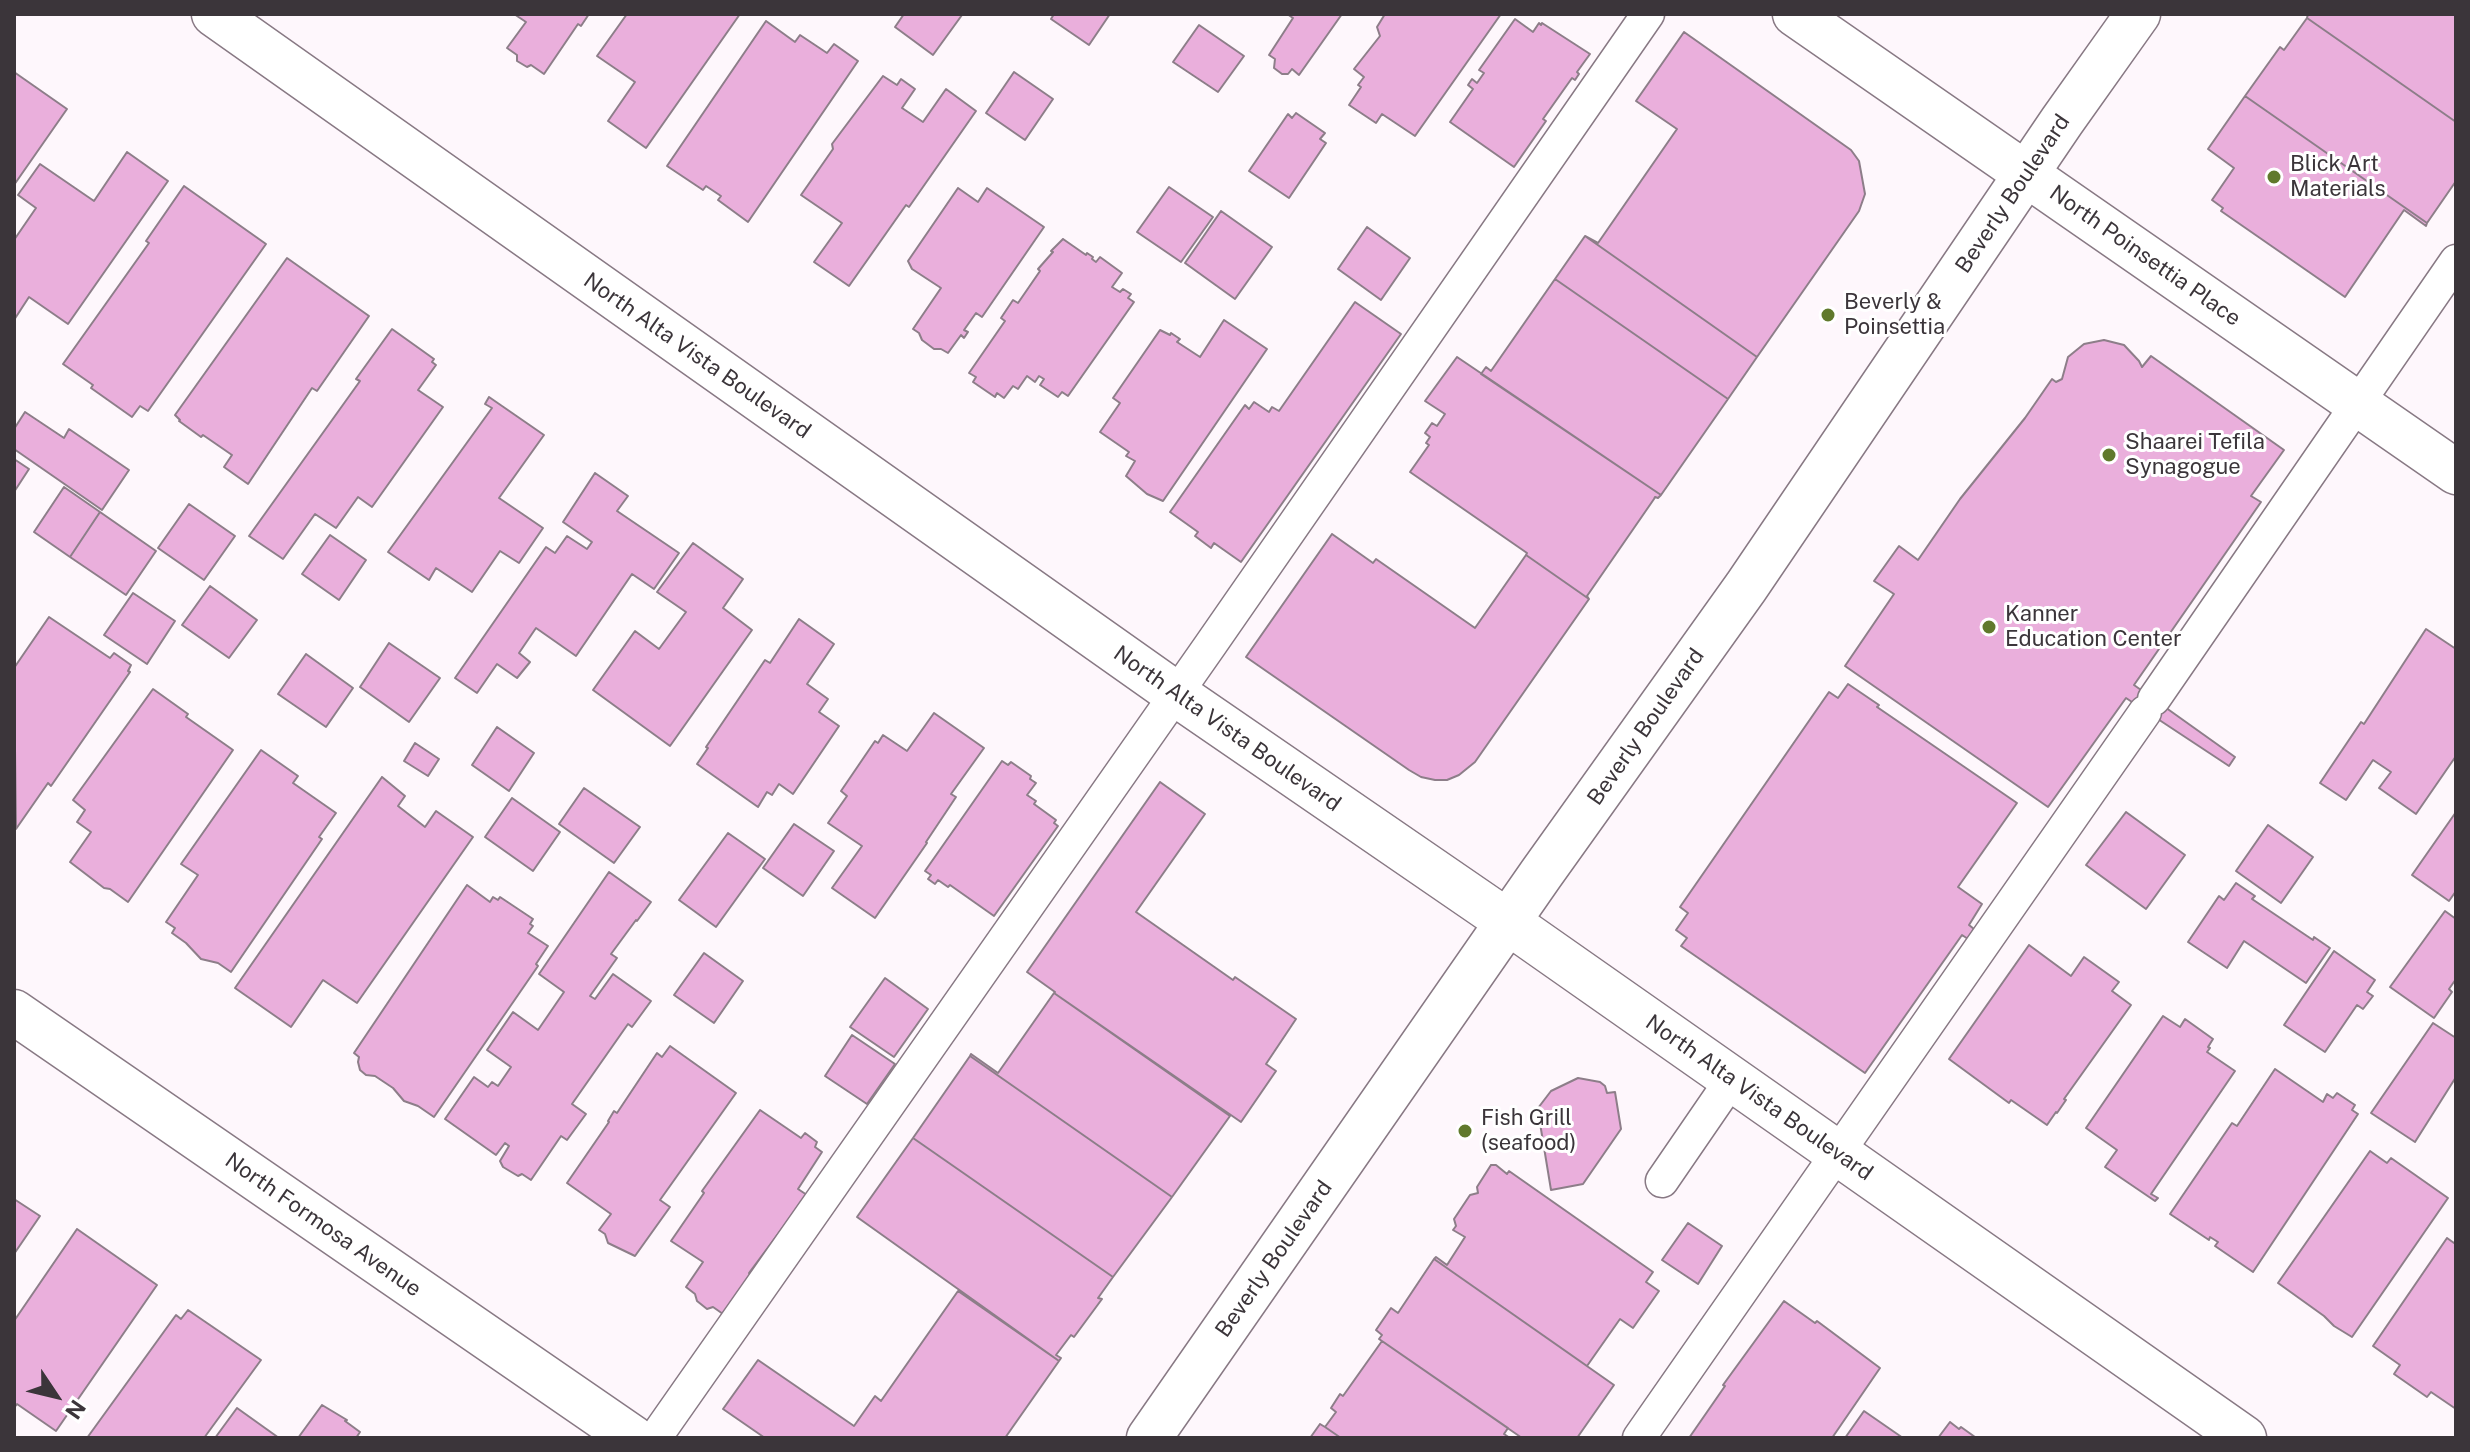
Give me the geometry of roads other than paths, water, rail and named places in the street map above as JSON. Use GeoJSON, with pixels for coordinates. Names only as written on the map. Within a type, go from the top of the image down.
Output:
{"type":"FeatureCollection","features":[{"type":"Feature","properties":{"kind":"street","name":"North Alta Vista Boulevard"},"geometry":{"type":"LineString","coordinates":[[214,14],[1176,694],[1508,922],[2244,1438]]}},
{"type":"Feature","properties":{"kind":"street","name":"North Poinsettia Place"},"geometry":{"type":"LineString","coordinates":[[1795,14],[2456,472]]}},
{"type":"Feature","properties":{"kind":"street","name":"Beverly Boulevard"},"geometry":{"type":"LineString","coordinates":[[1149,1438],[1508,922],[1746,587],[2138,14]]}},
{"type":"Feature","properties":{"kind":"street","name":"North Formosa Avenue"},"geometry":{"type":"LineString","coordinates":[[14,1012],[633,1438]]}},
{"type":"Feature","properties":{"kind":"lane"},"geometry":{"type":"LineString","coordinates":[[655,1438],[1648,14]]}},
{"type":"Feature","properties":{"kind":"lane"},"geometry":{"type":"LineString","coordinates":[[1639,1438],[2456,261]]}},
{"type":"Feature","properties":{"kind":"lane"},"geometry":{"type":"LineString","coordinates":[[1662,1181],[1732,1079]]}},
{"type":"Feature","properties":{"kind":"place","name":"Blick Art Materials"},"geometry":{"type":"Point","coordinates":[2274,177]}},
{"type":"Feature","properties":{"kind":"place","name":"Beverly & Poinsettia"},"geometry":{"type":"Point","coordinates":[1828,315]}},
{"type":"Feature","properties":{"kind":"place","name":"Shaarei Tefila Synagogue"},"geometry":{"type":"Point","coordinates":[2109,455]}},
{"type":"Feature","properties":{"kind":"place","name":"Kanner Education Center"},"geometry":{"type":"Point","coordinates":[1989,627]}},
{"type":"Feature","properties":{"kind":"place","name":"Fish Grill (seafood)"},"geometry":{"type":"Point","coordinates":[1465,1131]}}]}
